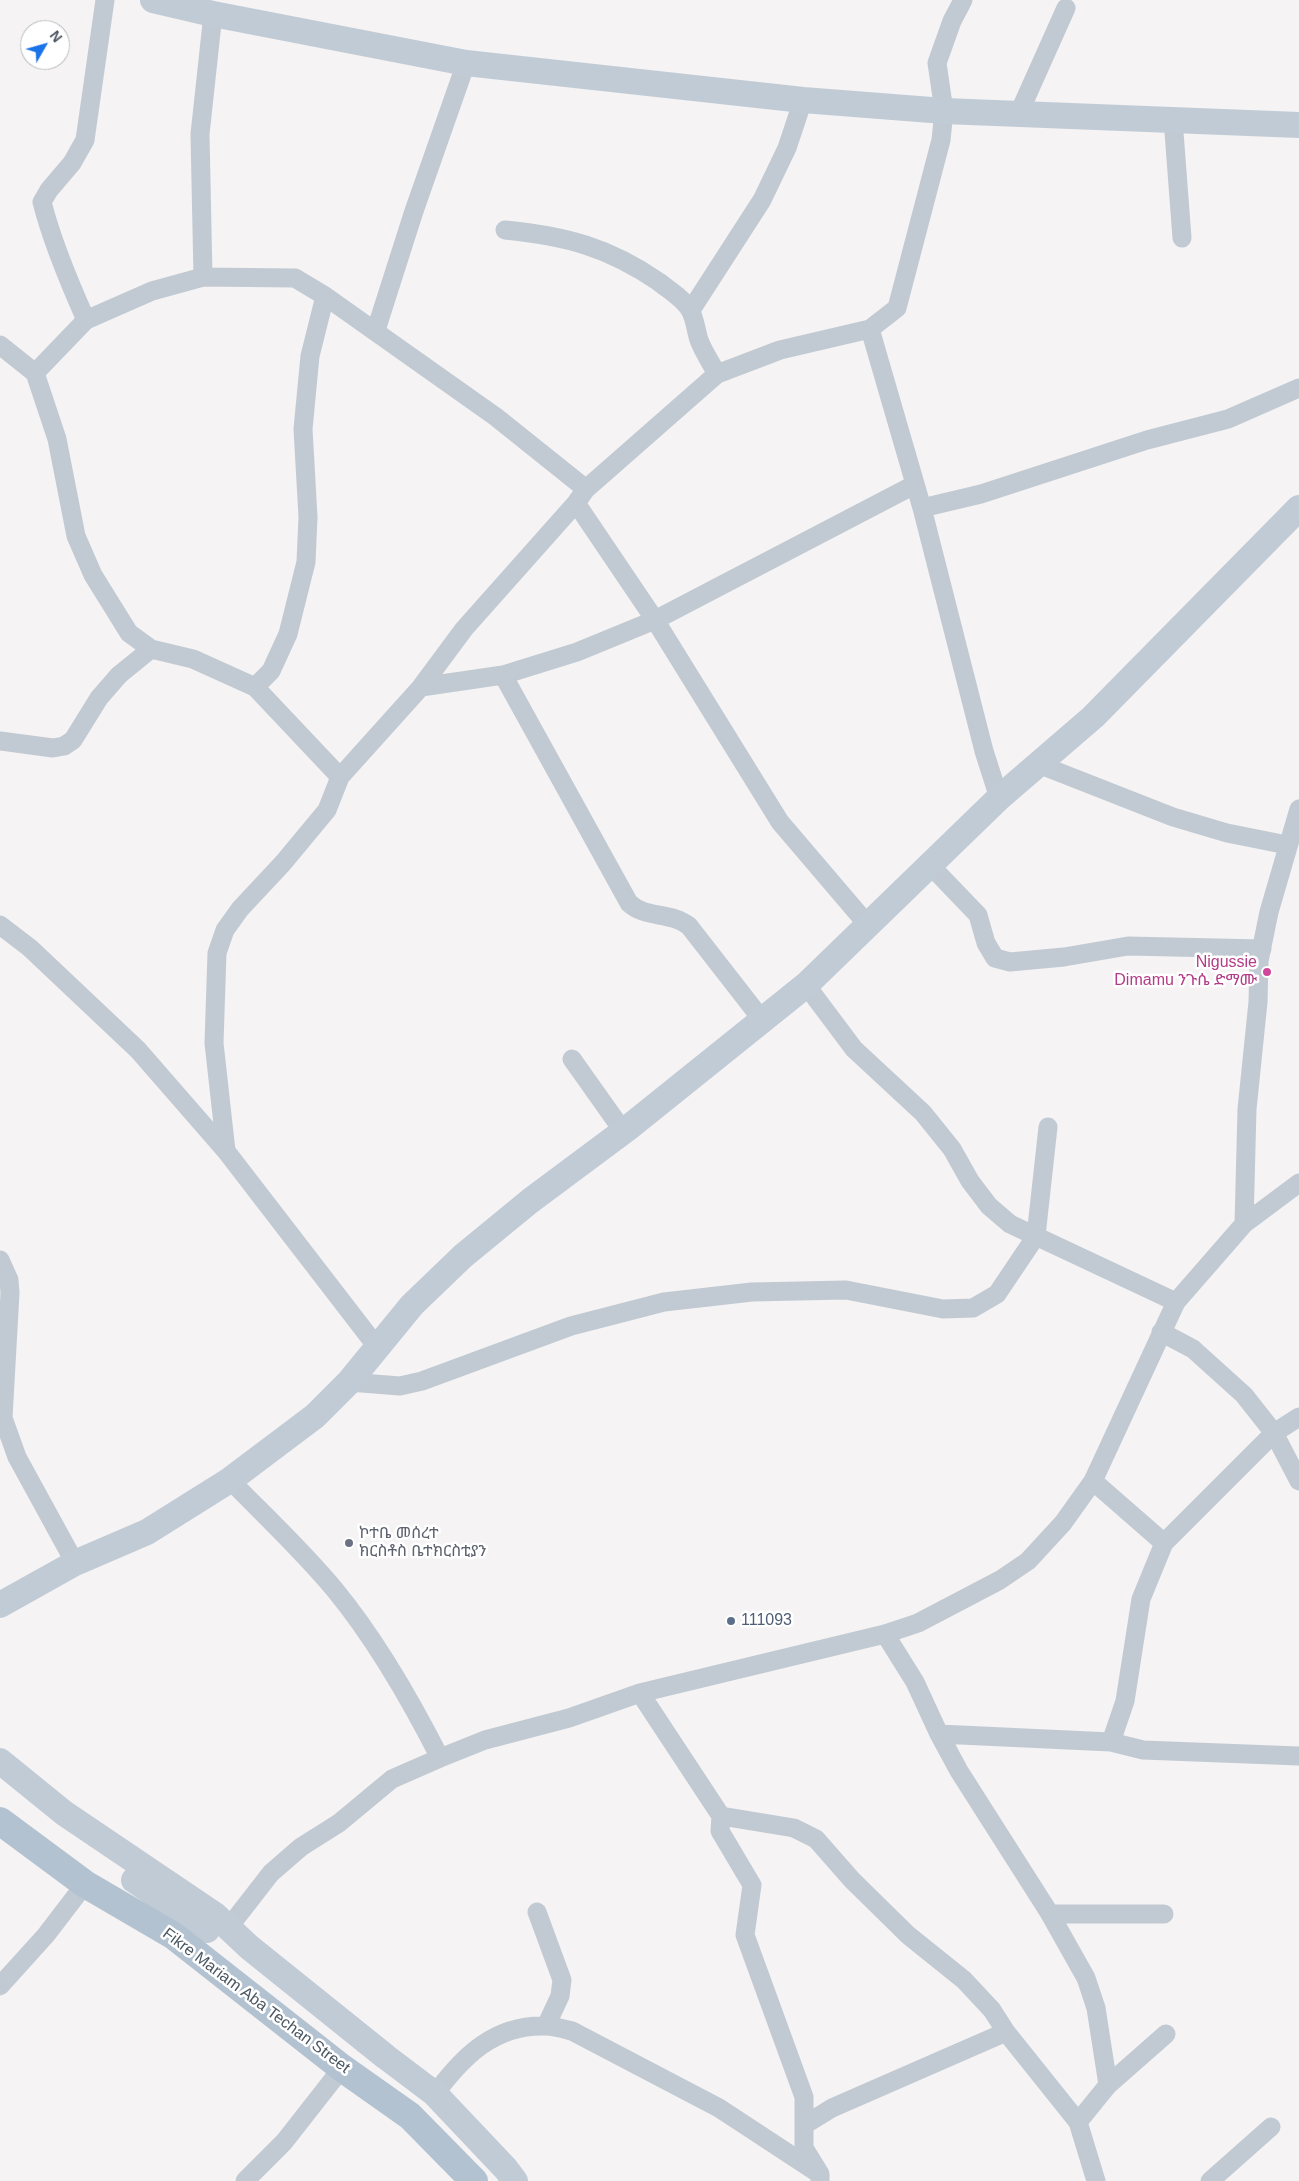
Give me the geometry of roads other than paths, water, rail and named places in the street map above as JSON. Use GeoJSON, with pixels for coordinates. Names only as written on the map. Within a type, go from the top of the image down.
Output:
{"type":"FeatureCollection","features":[{"type":"Feature","properties":{"kind":"main road","name":"Fikre Mariam Aba Techan Street"},"geometry":{"type":"LineString","coordinates":[[0,1821],[85,1884],[174,1936],[342,2068],[410,2116],[474,2181]]}},
{"type":"Feature","properties":{"kind":"street"},"geometry":{"type":"LineString","coordinates":[[86,320],[73,293],[42,202],[49,190],[72,164],[85,140],[105,0]]}},
{"type":"Feature","properties":{"kind":"street"},"geometry":{"type":"LineString","coordinates":[[153,0],[213,14],[466,63],[802,100],[944,111],[1299,125]]}},
{"type":"Feature","properties":{"kind":"street"},"geometry":{"type":"LineString","coordinates":[[226,1151],[214,1043],[217,954],[225,930],[240,909],[284,863],[327,810],[340,777],[421,687],[464,629],[581,496],[717,374],[780,350],[870,329],[897,308],[941,140],[944,111],[937,63],[952,21],[963,0]]}},
{"type":"Feature","properties":{"kind":"street"},"geometry":{"type":"LineString","coordinates":[[1019,113],[1066,8]]}},
{"type":"Feature","properties":{"kind":"street"},"geometry":{"type":"LineString","coordinates":[[203,277],[200,134],[213,14]]}},
{"type":"Feature","properties":{"kind":"street"},"geometry":{"type":"LineString","coordinates":[[376,330],[414,211],[466,63]]}},
{"type":"Feature","properties":{"kind":"street"},"geometry":{"type":"LineString","coordinates":[[690,310],[762,200],[787,148],[802,100]]}},
{"type":"Feature","properties":{"kind":"street"},"geometry":{"type":"LineString","coordinates":[[1172,119],[1182,238]]}},
{"type":"Feature","properties":{"kind":"street"},"geometry":{"type":"LineString","coordinates":[[505,230],[550,234],[578,241],[612,255],[674,293],[690,310],[700,342],[717,374]]}},
{"type":"Feature","properties":{"kind":"street"},"geometry":{"type":"LineString","coordinates":[[35,373],[86,320],[152,291],[203,277],[295,278],[325,296],[376,330],[496,417],[581,496],[780,822],[867,924]]}},
{"type":"Feature","properties":{"kind":"street"},"geometry":{"type":"LineString","coordinates":[[255,687],[270,671],[288,634],[306,562],[308,517],[303,429],[310,356],[325,296]]}},
{"type":"Feature","properties":{"kind":"street"},"geometry":{"type":"LineString","coordinates":[[870,329],[904,440],[914,486],[922,508],[984,751],[999,798]]}},
{"type":"Feature","properties":{"kind":"street"},"geometry":{"type":"LineString","coordinates":[[0,345],[35,373],[57,439],[76,536],[93,575],[129,633],[151,649],[193,659],[255,687],[340,777]]}},
{"type":"Feature","properties":{"kind":"street"},"geometry":{"type":"LineString","coordinates":[[922,508],[981,494],[1147,440],[1228,419],[1299,388]]}},
{"type":"Feature","properties":{"kind":"street"},"geometry":{"type":"LineString","coordinates":[[421,687],[503,675],[577,652],[655,620],[914,486]]}},
{"type":"Feature","properties":{"kind":"street"},"geometry":{"type":"LineString","coordinates":[[0,1605],[75,1563],[147,1532],[230,1480],[315,1416],[349,1382],[412,1305],[463,1256],[530,1201],[763,1021],[806,984],[999,798],[1093,717],[1299,508]]}},
{"type":"Feature","properties":{"kind":"street"},"geometry":{"type":"LineString","coordinates":[[0,741],[53,748],[64,746],[73,740],[99,698],[119,675],[151,649]]}},
{"type":"Feature","properties":{"kind":"street"},"geometry":{"type":"LineString","coordinates":[[503,675],[629,903],[636,910],[680,919],[689,926],[763,1021]]}},
{"type":"Feature","properties":{"kind":"street"},"geometry":{"type":"LineString","coordinates":[[1038,764],[1173,817],[1227,833],[1287,846]]}},
{"type":"Feature","properties":{"kind":"street"},"geometry":{"type":"LineString","coordinates":[[1244,1224],[1246,1109],[1262,949],[1269,912],[1299,808]]}},
{"type":"Feature","properties":{"kind":"street"},"geometry":{"type":"LineString","coordinates":[[929,864],[978,915],[986,944],[995,958],[1010,962],[1064,957],[1128,946],[1262,949]]}},
{"type":"Feature","properties":{"kind":"street"},"geometry":{"type":"LineString","coordinates":[[0,925],[30,948],[138,1050],[226,1151],[377,1347]]}},
{"type":"Feature","properties":{"kind":"street"},"geometry":{"type":"LineString","coordinates":[[806,984],[854,1049],[923,1113],[952,1149],[970,1181],[988,1206],[1010,1224],[1176,1302]]}},
{"type":"Feature","properties":{"kind":"street"},"geometry":{"type":"LineString","coordinates":[[572,1059],[623,1131]]}},
{"type":"Feature","properties":{"kind":"street"},"geometry":{"type":"LineString","coordinates":[[349,1382],[400,1386],[422,1381],[570,1326],[664,1302],[752,1292],[846,1290],[943,1309],[973,1308],[997,1294],[1036,1236],[1048,1128]]}},
{"type":"Feature","properties":{"kind":"street"},"geometry":{"type":"LineString","coordinates":[[0,1783],[28,1807],[196,1923],[208,1930],[229,1927],[271,1873],[301,1847],[339,1823],[392,1779],[484,1740],[569,1718],[640,1693],[885,1634],[918,1623],[978,1594],[1028,1561],[1063,1524],[1092,1481],[1176,1302],[1244,1224],[1299,1183]]}},
{"type":"Feature","properties":{"kind":"street"},"geometry":{"type":"LineString","coordinates":[[0,1260],[9,1280],[10,1293],[3,1418],[17,1457],[75,1563]]}},
{"type":"Feature","properties":{"kind":"street"},"geometry":{"type":"LineString","coordinates":[[1161,1332],[1193,1349],[1244,1395],[1274,1432],[1299,1481]]}},
{"type":"Feature","properties":{"kind":"street"},"geometry":{"type":"LineString","coordinates":[[1111,1742],[1124,1701],[1141,1599],[1164,1543],[1274,1432],[1299,1417]]}},
{"type":"Feature","properties":{"kind":"street"},"geometry":{"type":"LineString","coordinates":[[230,1480],[335,1590],[381,1652],[412,1704],[440,1758]]}},
{"type":"Feature","properties":{"kind":"street"},"geometry":{"type":"LineString","coordinates":[[1092,1481],[1164,1543]]}},
{"type":"Feature","properties":{"kind":"street"},"geometry":{"type":"LineString","coordinates":[[885,1634],[915,1682],[939,1734],[959,1771],[1050,1914],[1086,1978],[1096,2008],[1108,2085]]}},
{"type":"Feature","properties":{"kind":"street"},"geometry":{"type":"LineString","coordinates":[[640,1693],[721,1816],[720,1831],[752,1885],[745,1934],[804,2096],[806,2124],[804,2148],[823,2179]]}},
{"type":"Feature","properties":{"kind":"street"},"geometry":{"type":"LineString","coordinates":[[939,1734],[1111,1742],[1143,1750],[1299,1756]]}},
{"type":"Feature","properties":{"kind":"street"},"geometry":{"type":"LineString","coordinates":[[0,1761],[64,1813],[181,1890],[229,1927],[249,1947],[344,2024],[435,2094],[515,2181]]}},
{"type":"Feature","properties":{"kind":"street"},"geometry":{"type":"LineString","coordinates":[[721,1816],[794,1828],[816,1839],[852,1880],[908,1935],[964,1980],[992,2010],[1006,2032],[1078,2122],[1096,2181]]}},
{"type":"Feature","properties":{"kind":"street"},"geometry":{"type":"LineString","coordinates":[[0,1986],[46,1935],[85,1884]]}},
{"type":"Feature","properties":{"kind":"street"},"geometry":{"type":"LineString","coordinates":[[538,1912],[562,1980],[560,1996],[546,2026]]}},
{"type":"Feature","properties":{"kind":"street"},"geometry":{"type":"LineString","coordinates":[[1050,1914],[1164,1914]]}},
{"type":"Feature","properties":{"kind":"street"},"geometry":{"type":"LineString","coordinates":[[435,2094],[463,2058],[486,2042],[514,2029],[546,2026],[572,2031],[719,2108],[823,2179]]}},
{"type":"Feature","properties":{"kind":"street"},"geometry":{"type":"LineString","coordinates":[[806,2124],[832,2108],[1006,2032]]}},
{"type":"Feature","properties":{"kind":"street"},"geometry":{"type":"LineString","coordinates":[[1078,2122],[1108,2085],[1166,2034]]}},
{"type":"Feature","properties":{"kind":"street"},"geometry":{"type":"LineString","coordinates":[[245,2181],[284,2142],[342,2068]]}},
{"type":"Feature","properties":{"kind":"street"},"geometry":{"type":"LineString","coordinates":[[1210,2181],[1271,2127]]}},
{"type":"Feature","properties":{"kind":"place","name":"Nigussie Dimamu ንጉሴ ድማሙ"},"geometry":{"type":"Point","coordinates":[1267,972]}},
{"type":"Feature","properties":{"kind":"place","name":"ኮተቤ መሰረተ ክርስቶስ ቤተክርስቲያን"},"geometry":{"type":"Point","coordinates":[349,1543]}},
{"type":"Feature","properties":{"kind":"place","name":"111093"},"geometry":{"type":"Point","coordinates":[731,1621]}}]}
